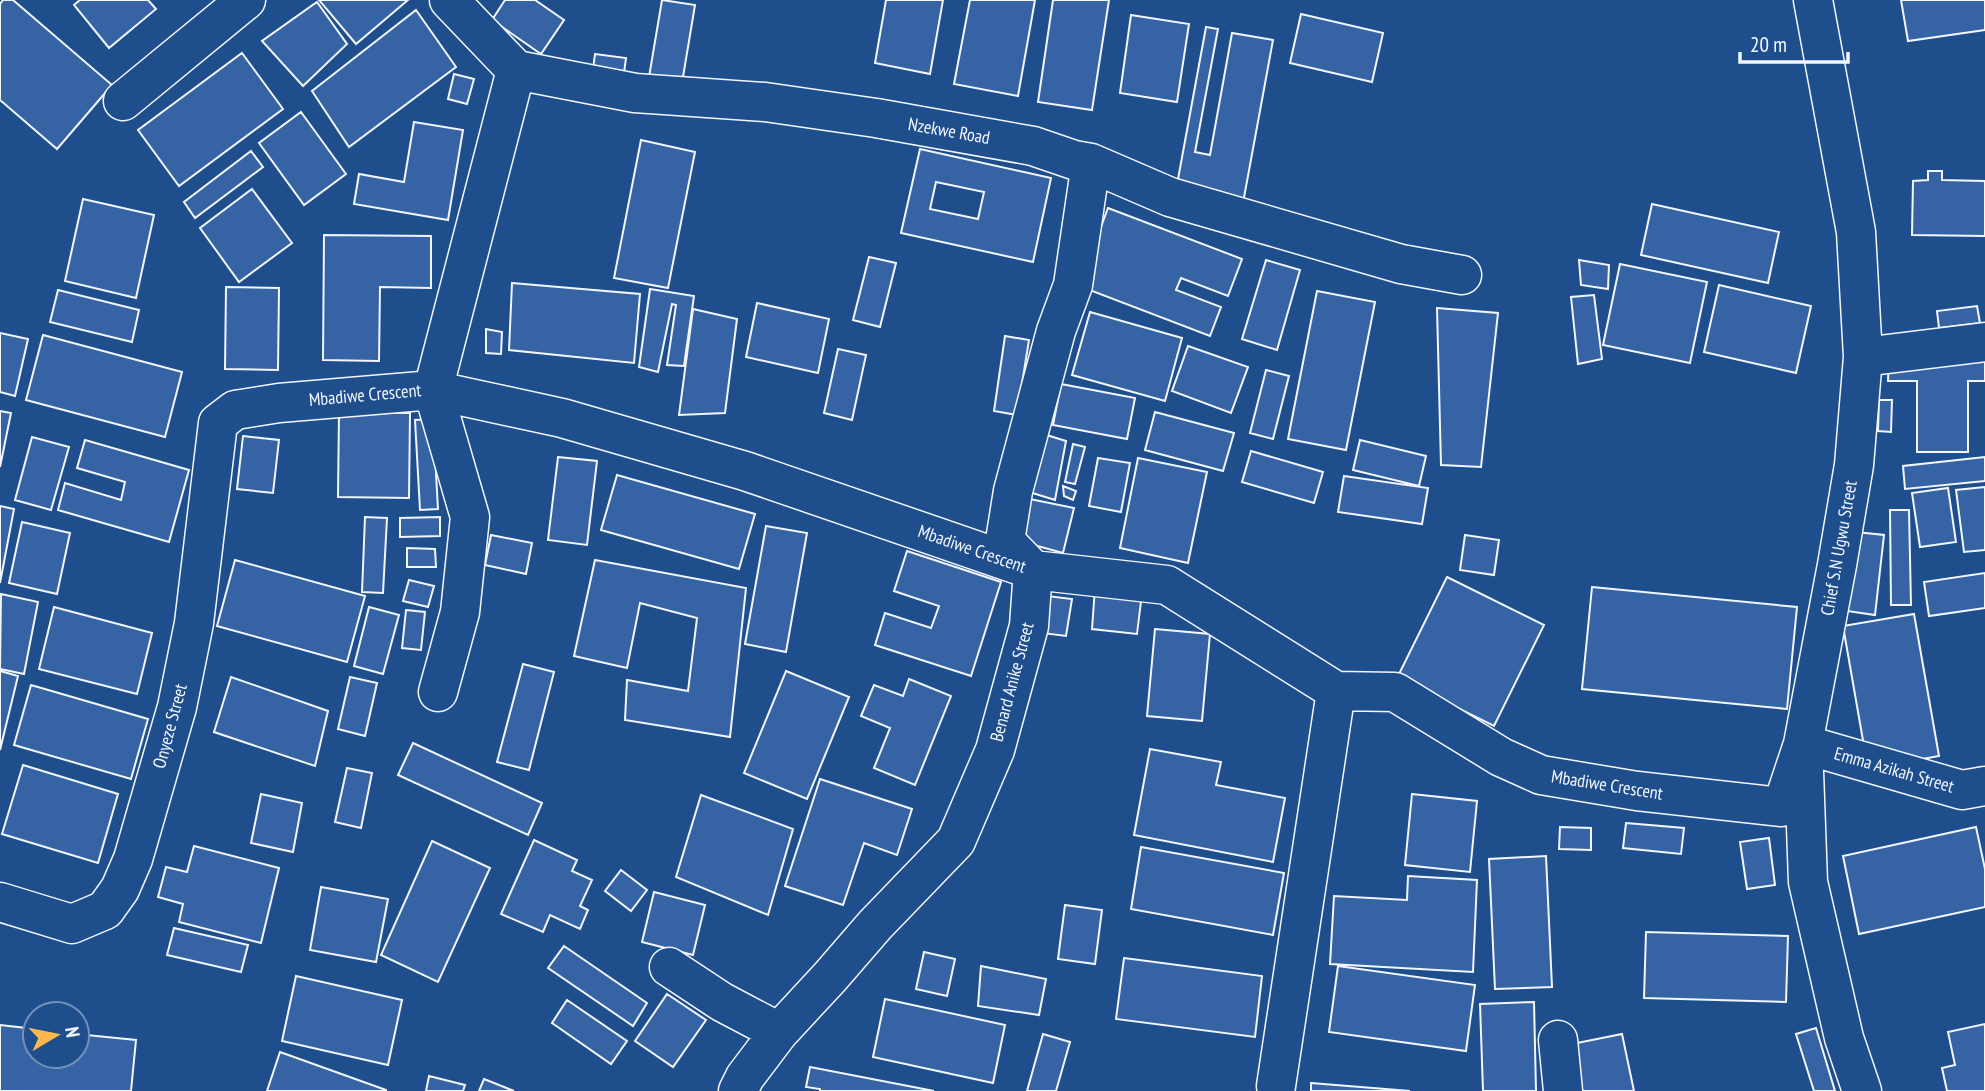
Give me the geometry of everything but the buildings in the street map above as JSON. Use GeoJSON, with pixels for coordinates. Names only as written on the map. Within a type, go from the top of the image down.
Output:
{"type":"FeatureCollection","features":[{"type":"Feature","properties":{"kind":"street"},"geometry":{"type":"LineString","coordinates":[[123,101],[246,0]]}},
{"type":"Feature","properties":{"kind":"street"},"geometry":{"type":"LineString","coordinates":[[438,692],[460,612],[470,517],[433,390],[516,69],[449,0]]}},
{"type":"Feature","properties":{"kind":"street","name":"Chief S.N Ugwu Street"},"geometry":{"type":"LineString","coordinates":[[1814,0],[1856,232],[1863,357],[1854,465],[1803,744],[1808,883],[1844,1038],[1862,1091]]}},
{"type":"Feature","properties":{"kind":"street","name":"Nzekwe Road"},"geometry":{"type":"LineString","coordinates":[[516,69],[635,93],[765,102],[876,118],[1033,146],[1091,163],[1170,197],[1401,264],[1462,275]]}},
{"type":"Feature","properties":{"kind":"street"},"geometry":{"type":"LineString","coordinates":[[1033,570],[1005,541],[1013,491],[1056,331],[1073,285],[1091,163]]}},
{"type":"Feature","properties":{"kind":"street"},"geometry":{"type":"LineString","coordinates":[[1863,357],[1985,342]]}},
{"type":"Feature","properties":{"kind":"street","name":"Mbadiwe Crescent"},"geometry":{"type":"LineString","coordinates":[[218,423],[235,410],[279,402],[433,390],[562,418],[744,471],[1033,570],[1167,584],[1336,691],[1395,692],[1501,757],[1541,775],[1637,791],[1782,807],[1803,744]]}},
{"type":"Feature","properties":{"kind":"street","name":"Onyeze Street"},"geometry":{"type":"LineString","coordinates":[[0,902],[72,923],[105,910],[120,889],[133,859],[177,707],[194,623],[218,423]]}},
{"type":"Feature","properties":{"kind":"street","name":"Benard Anike Street"},"geometry":{"type":"LineString","coordinates":[[737,1091],[779,1032],[875,925],[956,841],[995,750],[1029,626],[1033,570]]}},
{"type":"Feature","properties":{"kind":"street"},"geometry":{"type":"LineString","coordinates":[[1276,1086],[1336,691]]}},
{"type":"Feature","properties":{"kind":"street","name":"Emma Azikah Street"},"geometry":{"type":"LineString","coordinates":[[1803,744],[1962,790],[1985,786]]}},
{"type":"Feature","properties":{"kind":"street"},"geometry":{"type":"LineString","coordinates":[[668,967],[722,1002],[779,1032]]}},
{"type":"Feature","properties":{"kind":"street"},"geometry":{"type":"LineString","coordinates":[[1558,1040],[1563,1091]]}}]}
